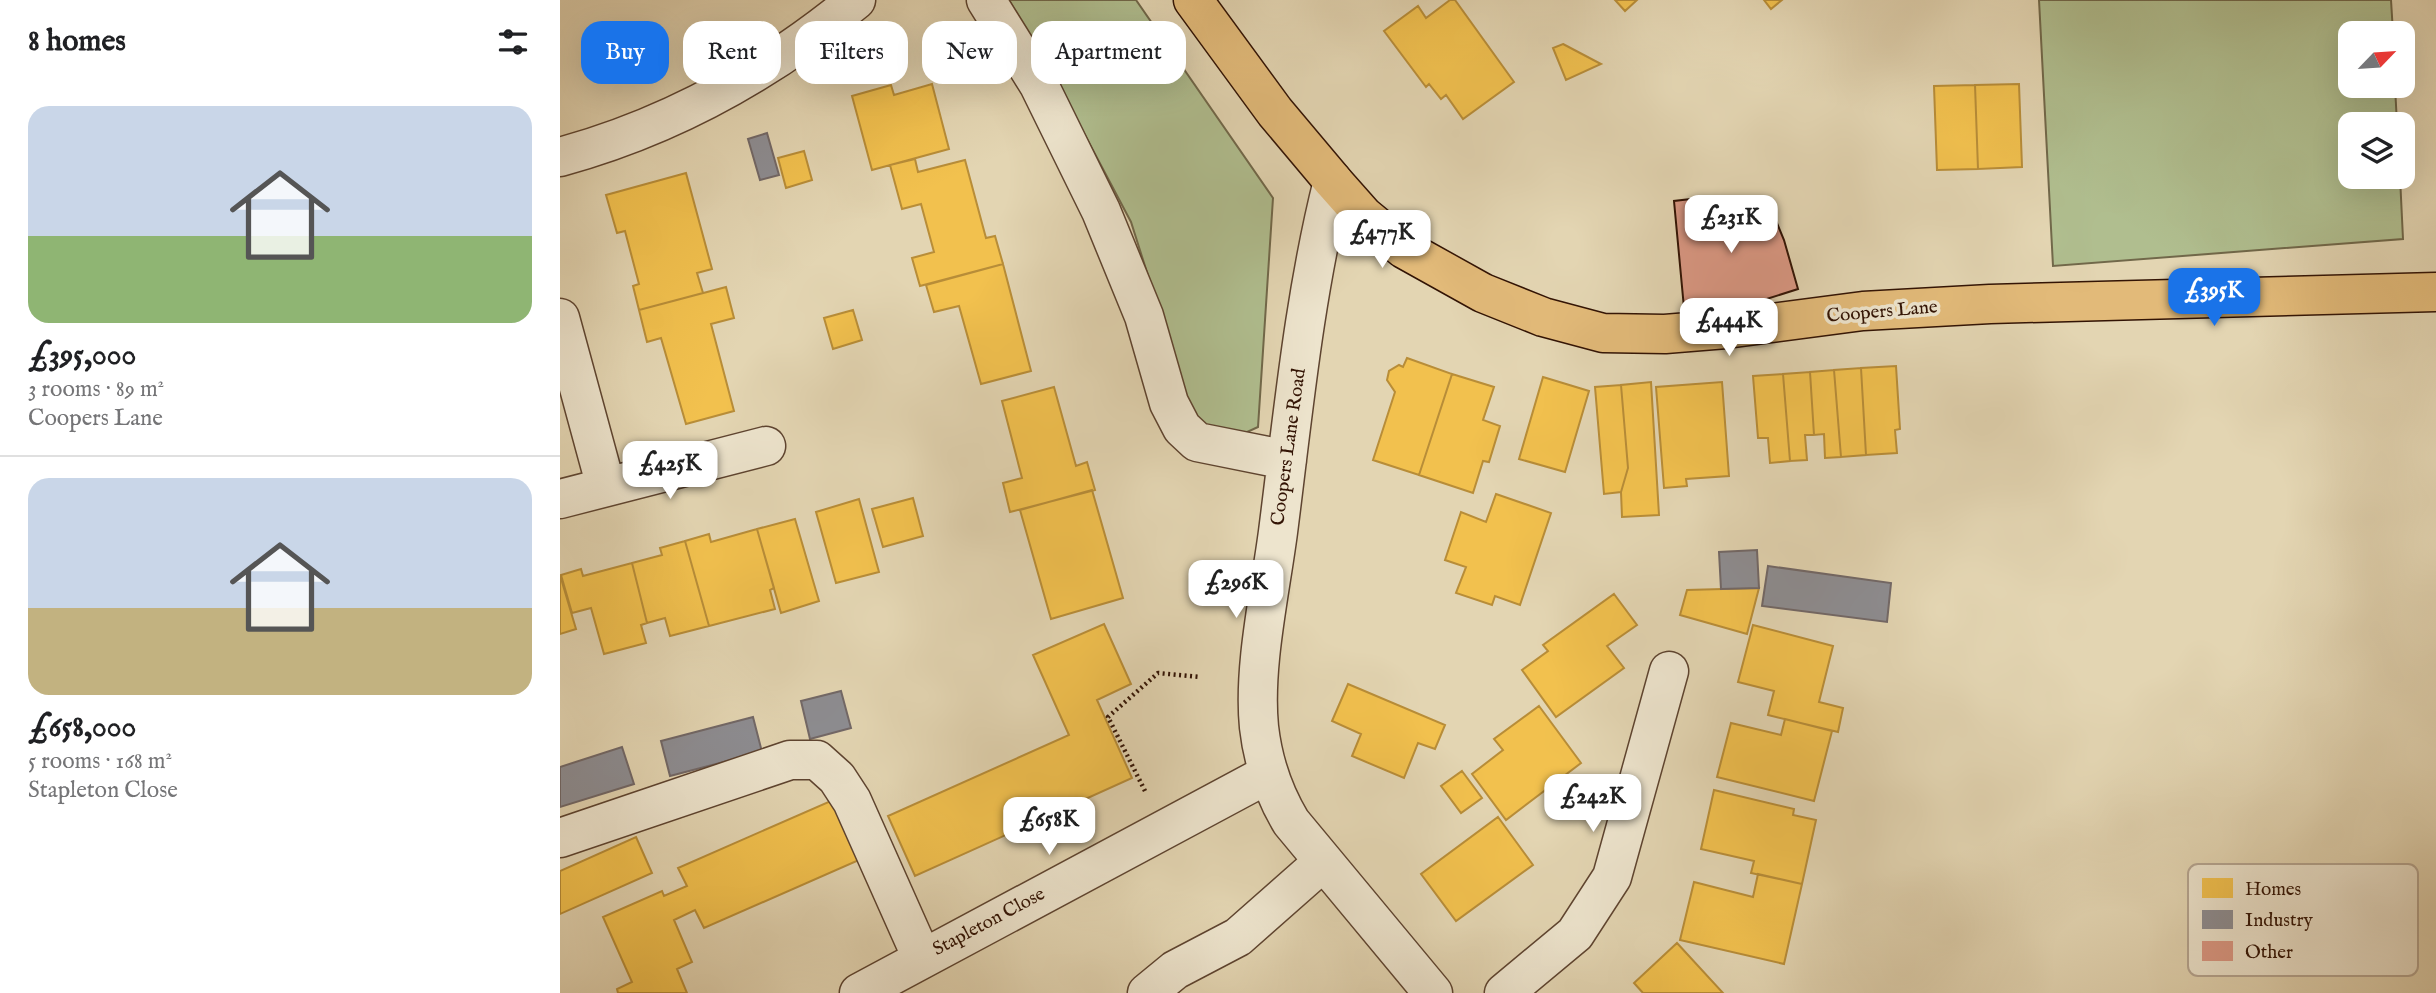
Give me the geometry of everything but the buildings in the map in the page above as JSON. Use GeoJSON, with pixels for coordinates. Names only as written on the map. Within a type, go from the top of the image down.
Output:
{"type":"FeatureCollection","features":[{"type":"Feature","properties":{"kind":"main road","name":"Coopers Lane"},"geometry":{"type":"LineString","coordinates":[[1193,0],[1275,112],[1333,181],[1364,216],[1404,249],[1483,293],[1543,317],[1603,333],[1665,334],[1863,312],[1990,304],[2436,292]]}},
{"type":"Feature","properties":{"kind":"street"},"geometry":{"type":"LineString","coordinates":[[560,157],[609,144],[665,120],[746,79],[812,36],[856,0]]}},
{"type":"Feature","properties":{"kind":"street"},"geometry":{"type":"LineString","coordinates":[[986,0],[1039,85],[1101,211],[1144,316],[1169,403],[1182,428],[1197,442],[1287,460]]}},
{"type":"Feature","properties":{"kind":"street","name":"Coopers Lane Road"},"geometry":{"type":"LineString","coordinates":[[1333,181],[1318,242],[1287,460],[1259,673],[1259,726],[1268,774],[1276,797],[1291,822],[1433,993]]}},
{"type":"Feature","properties":{"kind":"street"},"geometry":{"type":"LineString","coordinates":[[560,318],[606,486]]}},
{"type":"Feature","properties":{"kind":"street"},"geometry":{"type":"LineString","coordinates":[[560,499],[766,446]]}},
{"type":"Feature","properties":{"kind":"street"},"geometry":{"type":"LineString","coordinates":[[1504,993],[1575,934],[1612,877],[1669,671]]}},
{"type":"Feature","properties":{"kind":"street"},"geometry":{"type":"LineString","coordinates":[[560,838],[790,760],[817,760],[837,778],[852,801],[922,958]]}},
{"type":"Feature","properties":{"kind":"street","name":"Stapleton Close"},"geometry":{"type":"LineString","coordinates":[[859,993],[1268,774]]}},
{"type":"Feature","properties":{"kind":"street"},"geometry":{"type":"LineString","coordinates":[[1147,993],[1175,971],[1238,937],[1323,862]]}},
{"type":"Feature","properties":{"kind":"path"},"geometry":{"type":"LineString","coordinates":[[1163,829],[1108,717],[1158,673],[1202,677]]}},
{"type":"Feature","properties":{"kind":"green space"},"geometry":{"type":"Polygon","coordinates":[[[1009,0],[1136,0],[1151,21],[1031,21],[1031,38],[1009,0]]]}},
{"type":"Feature","properties":{"kind":"green space"},"geometry":{"type":"Polygon","coordinates":[[[2039,0],[2391,0],[2392,21],[2338,21],[2338,98],[2396,98],[2396,112],[2338,112],[2338,189],[2401,189],[2403,239],[2053,266],[2039,0]]]}},
{"type":"Feature","properties":{"kind":"green space"},"geometry":{"type":"Polygon","coordinates":[[[1186,72],[1273,198],[1258,427],[1245,433],[1204,426],[1191,411],[1131,222],[1057,84],[1186,84],[1186,72]]]}}]}
